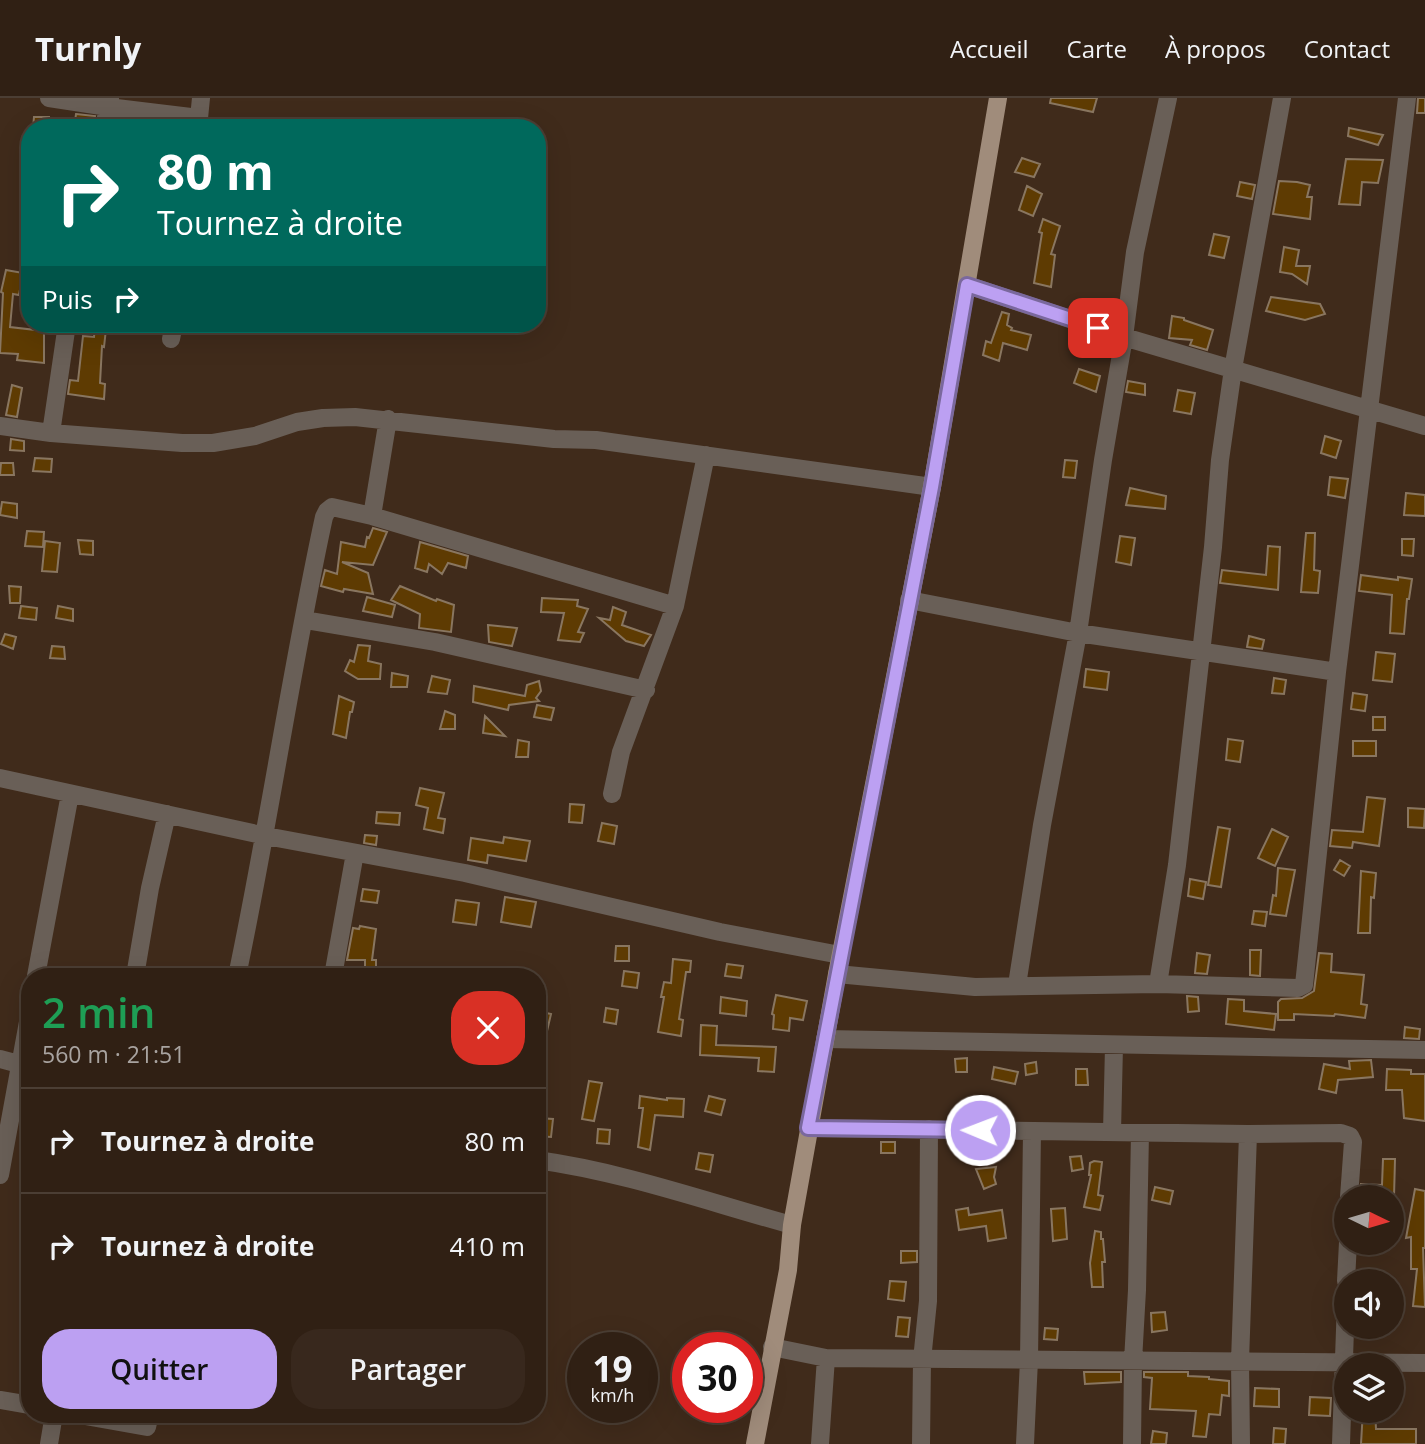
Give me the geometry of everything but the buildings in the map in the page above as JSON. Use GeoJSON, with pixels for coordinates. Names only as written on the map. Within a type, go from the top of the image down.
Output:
{"type":"FeatureCollection","features":[{"type":"Feature","properties":{"kind":"main road"},"geometry":{"type":"LineString","coordinates":[[755,1444],[788,1270],[792,1226],[836,974],[932,487],[998,98]]}},
{"type":"Feature","properties":{"kind":"street"},"geometry":{"type":"LineString","coordinates":[[49,98],[109,102],[181,119]]}},
{"type":"Feature","properties":{"kind":"street"},"geometry":{"type":"LineString","coordinates":[[198,119],[201,98]]}},
{"type":"Feature","properties":{"kind":"street"},"geometry":{"type":"LineString","coordinates":[[1017,985],[1042,825],[1078,633],[1135,251],[1168,98]]}},
{"type":"Feature","properties":{"kind":"street"},"geometry":{"type":"LineString","coordinates":[[1158,984],[1177,865],[1213,547],[1220,460],[1233,369],[1283,98]]}},
{"type":"Feature","properties":{"kind":"street"},"geometry":{"type":"LineString","coordinates":[[836,974],[965,986],[1158,984],[1298,988],[1304,985],[1337,672],[1407,98]]}},
{"type":"Feature","properties":{"kind":"street"},"geometry":{"type":"LineString","coordinates":[[967,285],[1124,337],[1425,426]]}},
{"type":"Feature","properties":{"kind":"street"},"geometry":{"type":"LineString","coordinates":[[51,433],[66,333]]}},
{"type":"Feature","properties":{"kind":"street"},"geometry":{"type":"LineString","coordinates":[[0,426],[51,433],[214,443],[255,436],[297,422],[323,418],[388,419],[554,439],[596,440],[932,487]]}},
{"type":"Feature","properties":{"kind":"street"},"geometry":{"type":"LineString","coordinates":[[372,516],[388,419]]}},
{"type":"Feature","properties":{"kind":"street"},"geometry":{"type":"LineString","coordinates":[[612,794],[621,752],[675,606],[706,455]]}},
{"type":"Feature","properties":{"kind":"street"},"geometry":{"type":"LineString","coordinates":[[239,968],[265,836],[284,721],[327,511],[332,508],[372,516],[675,606]]}},
{"type":"Feature","properties":{"kind":"street"},"geometry":{"type":"LineString","coordinates":[[909,600],[1078,633],[1337,672]]}},
{"type":"Feature","properties":{"kind":"street"},"geometry":{"type":"LineString","coordinates":[[304,620],[435,642],[646,690]]}},
{"type":"Feature","properties":{"kind":"street"},"geometry":{"type":"LineString","coordinates":[[0,778],[265,836],[454,871],[720,932],[840,956]]}},
{"type":"Feature","properties":{"kind":"street"},"geometry":{"type":"LineString","coordinates":[[37,968],[70,794]]}},
{"type":"Feature","properties":{"kind":"street"},"geometry":{"type":"LineString","coordinates":[[136,968],[150,888],[167,814]]}},
{"type":"Feature","properties":{"kind":"street"},"geometry":{"type":"LineString","coordinates":[[334,968],[355,853]]}},
{"type":"Feature","properties":{"kind":"street"},"geometry":{"type":"LineString","coordinates":[[825,1039],[1425,1050]]}},
{"type":"Feature","properties":{"kind":"street"},"geometry":{"type":"LineString","coordinates":[[1112,1132],[1114,1046]]}},
{"type":"Feature","properties":{"kind":"street"},"geometry":{"type":"LineString","coordinates":[[0,1059],[21,1065]]}},
{"type":"Feature","properties":{"kind":"street"},"geometry":{"type":"LineString","coordinates":[[0,1175],[21,1083]]}},
{"type":"Feature","properties":{"kind":"street"},"geometry":{"type":"LineString","coordinates":[[808,1128],[1346,1133],[1353,1143],[1350,1185]]}},
{"type":"Feature","properties":{"kind":"street"},"geometry":{"type":"LineString","coordinates":[[921,1444],[922,1360],[928,1301],[929,1129]]}},
{"type":"Feature","properties":{"kind":"street"},"geometry":{"type":"LineString","coordinates":[[1025,1444],[1029,1360],[1032,1131]]}},
{"type":"Feature","properties":{"kind":"street"},"geometry":{"type":"LineString","coordinates":[[1132,1444],[1140,1133]]}},
{"type":"Feature","properties":{"kind":"street"},"geometry":{"type":"LineString","coordinates":[[1241,1444],[1240,1361],[1248,1133]]}},
{"type":"Feature","properties":{"kind":"street"},"geometry":{"type":"LineString","coordinates":[[546,1161],[644,1184],[792,1226]]}},
{"type":"Feature","properties":{"kind":"street"},"geometry":{"type":"LineString","coordinates":[[772,1347],[826,1358],[1334,1362]]}},
{"type":"Feature","properties":{"kind":"street"},"geometry":{"type":"LineString","coordinates":[[820,1444],[826,1358]]}},
{"type":"Feature","properties":{"kind":"street"},"geometry":{"type":"LineString","coordinates":[[1404,1363],[1425,1363]]}},
{"type":"Feature","properties":{"kind":"street"},"geometry":{"type":"LineString","coordinates":[[0,1400],[21,1404]]}},
{"type":"Feature","properties":{"kind":"street"},"geometry":{"type":"LineString","coordinates":[[49,1444],[52,1423]]}},
{"type":"Feature","properties":{"kind":"street"},"geometry":{"type":"LineString","coordinates":[[121,1423],[147,1428]]}},
{"type":"Feature","properties":{"kind":"street"},"geometry":{"type":"LineString","coordinates":[[1341,1444],[1342,1423]]}},
{"type":"Feature","properties":{"kind":"route"},"geometry":{"type":"LineString","coordinates":[[980,1130],[808,1128],[932,487],[967,285],[1098,328]]}}]}
